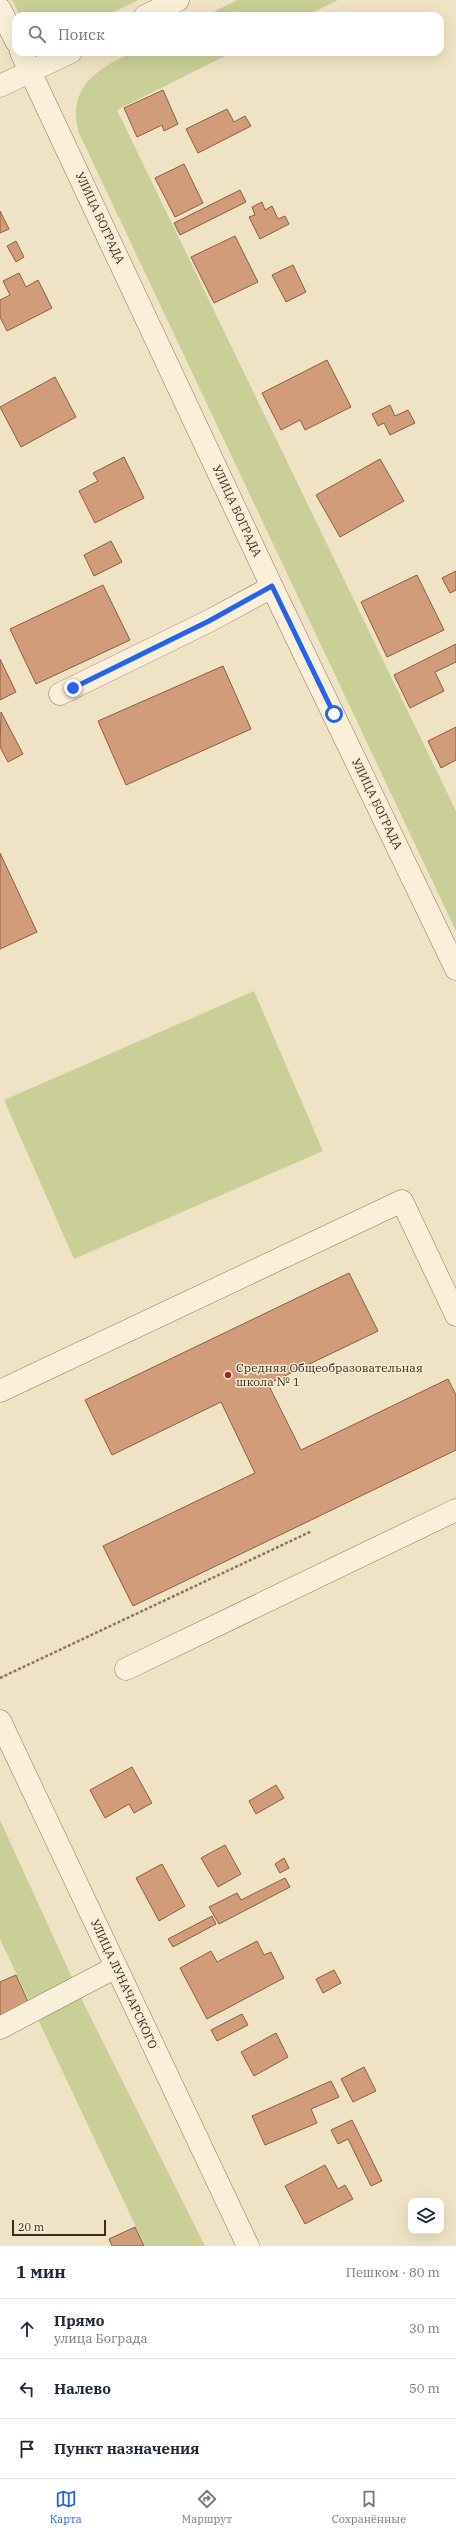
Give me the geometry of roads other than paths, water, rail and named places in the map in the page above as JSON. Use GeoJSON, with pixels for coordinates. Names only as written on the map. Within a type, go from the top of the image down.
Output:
{"type":"FeatureCollection","features":[{"type":"Feature","properties":{"kind":"street"},"geometry":{"type":"LineString","coordinates":[[153,12],[178,0]]}},
{"type":"Feature","properties":{"kind":"street"},"geometry":{"type":"LineString","coordinates":[[0,8],[12,33]]}},
{"type":"Feature","properties":{"kind":"street","name":"УЛИЦА БОГРАДА"},"geometry":{"type":"LineString","coordinates":[[23,56],[272,586],[456,969]]}},
{"type":"Feature","properties":{"kind":"street"},"geometry":{"type":"LineString","coordinates":[[0,86],[63,56]]}},
{"type":"Feature","properties":{"kind":"street"},"geometry":{"type":"LineString","coordinates":[[60,694],[209,621],[272,586]]}},
{"type":"Feature","properties":{"kind":"street"},"geometry":{"type":"LineString","coordinates":[[0,1391],[402,1201],[456,1315]]}},
{"type":"Feature","properties":{"kind":"street"},"geometry":{"type":"LineString","coordinates":[[126,1669],[456,1510]]}},
{"type":"Feature","properties":{"kind":"street","name":"УЛИЦА ЛУНАЧАРСКОГО"},"geometry":{"type":"LineString","coordinates":[[0,1721],[248,2246]]}},
{"type":"Feature","properties":{"kind":"street"},"geometry":{"type":"LineString","coordinates":[[0,2028],[116,1967]]}},
{"type":"Feature","properties":{"kind":"place","name":"Средняя Общеобразовательная школа № 1"},"geometry":{"type":"Point","coordinates":[228,1375]}}]}
